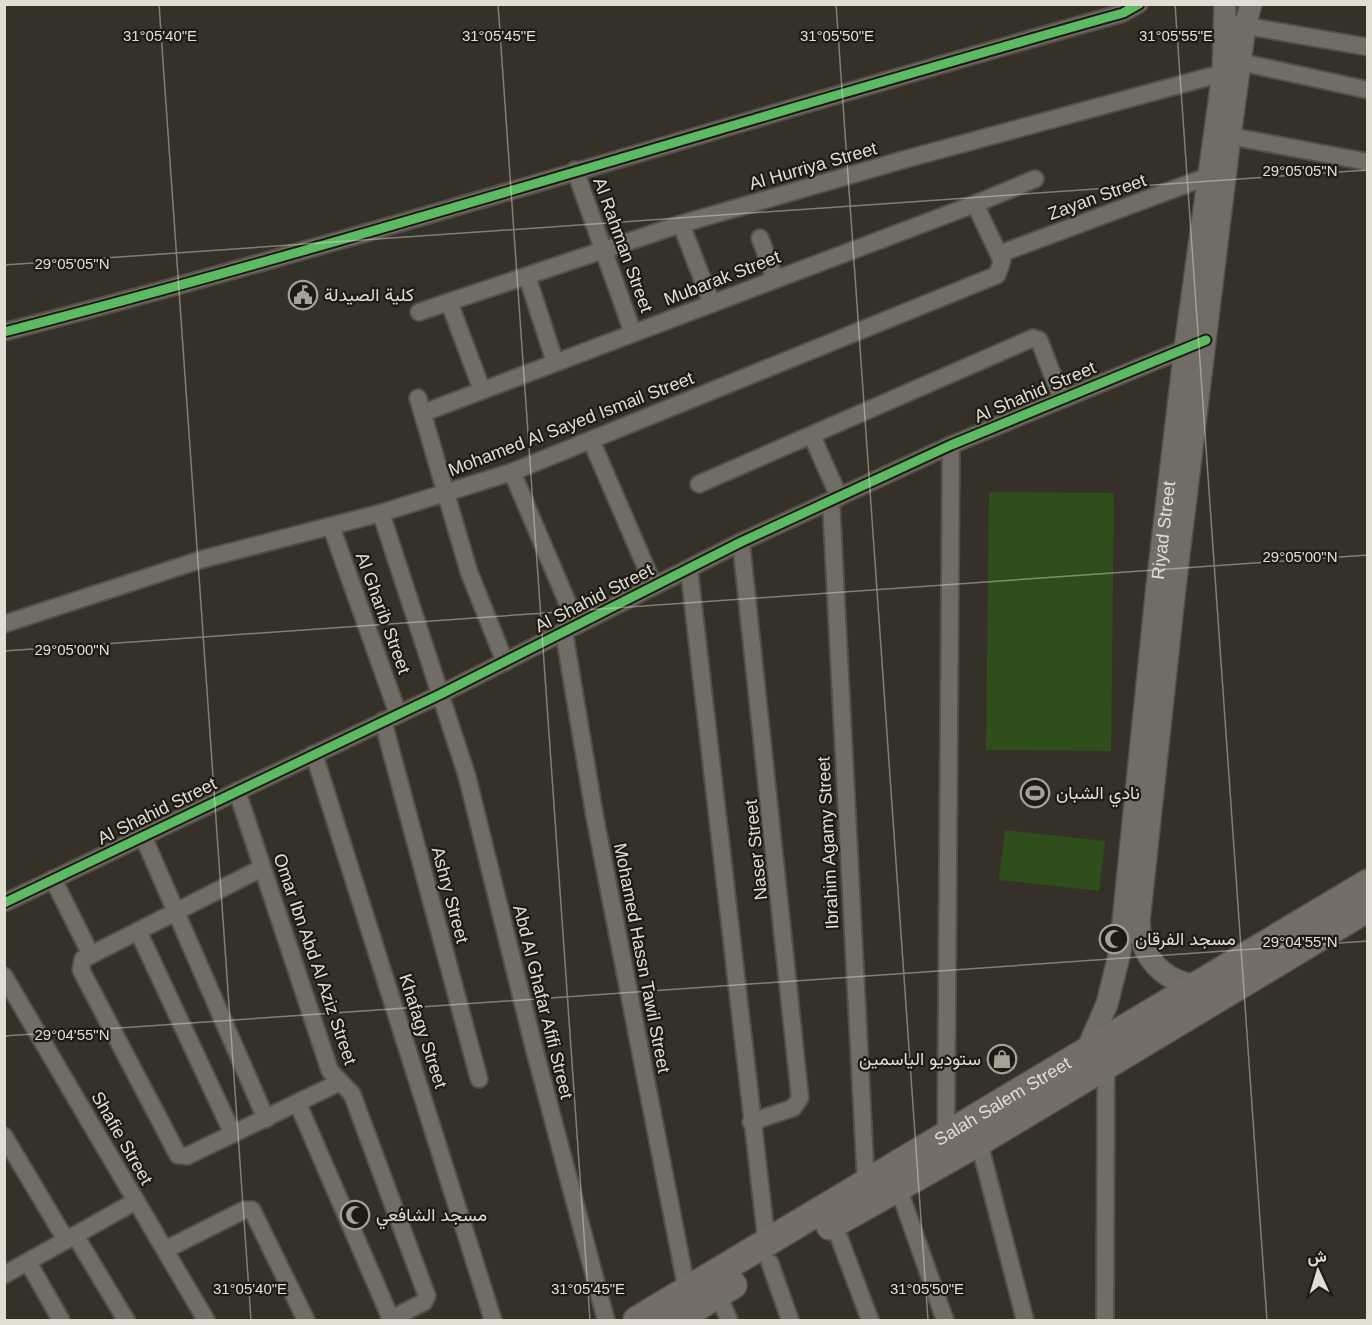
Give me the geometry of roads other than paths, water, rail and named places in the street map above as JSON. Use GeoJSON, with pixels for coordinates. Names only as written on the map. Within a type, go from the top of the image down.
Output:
{"type":"FeatureCollection","features":[{"type":"Feature","properties":{"kind":"main road","name":"Salah Salem Street"},"geometry":{"type":"LineString","coordinates":[[637,1320],[687,1291],[834,1224],[979,1142],[1196,985],[1368,883]]}},
{"type":"Feature","properties":{"kind":"main road","name":"Salah Salem Street"},"geometry":{"type":"LineString","coordinates":[[675,1320],[718,1294],[768,1254],[866,1184],[946,1135],[1096,1058],[1368,908]]}},
{"type":"Feature","properties":{"kind":"street"},"geometry":{"type":"LineString","coordinates":[[4,332],[181,286],[861,85],[1123,13],[1139,4]]}},
{"type":"Feature","properties":{"kind":"street","name":"Riyad Street"},"geometry":{"type":"LineString","coordinates":[[1166,586],[1206,340],[1222,135],[1231,68],[1232,18],[1251,4]]}},
{"type":"Feature","properties":{"kind":"street"},"geometry":{"type":"LineString","coordinates":[[1232,18],[1368,47]]}},
{"type":"Feature","properties":{"kind":"street"},"geometry":{"type":"LineString","coordinates":[[1231,68],[1368,90]]}},
{"type":"Feature","properties":{"kind":"street","name":"Al Hurriya Street"},"geometry":{"type":"LineString","coordinates":[[419,312],[681,224],[1231,68]]}},
{"type":"Feature","properties":{"kind":"street"},"geometry":{"type":"LineString","coordinates":[[1222,135],[1368,162]]}},
{"type":"Feature","properties":{"kind":"street","name":"Riyad Street"},"geometry":{"type":"LineString","coordinates":[[1096,1058],[1120,952],[1139,837],[1166,586],[1185,348],[1209,176],[1222,135]]}},
{"type":"Feature","properties":{"kind":"street","name":"Al Rahman Street"},"geometry":{"type":"LineString","coordinates":[[575,170],[633,333]]}},
{"type":"Feature","properties":{"kind":"street","name":"Zayan Street"},"geometry":{"type":"LineString","coordinates":[[999,254],[1209,176]]}},
{"type":"Feature","properties":{"kind":"street","name":"Mubarak Street"},"geometry":{"type":"LineString","coordinates":[[448,492],[421,405],[482,390],[975,204],[1035,179]]}},
{"type":"Feature","properties":{"kind":"street"},"geometry":{"type":"LineString","coordinates":[[975,204],[999,254]]}},
{"type":"Feature","properties":{"kind":"street"},"geometry":{"type":"LineString","coordinates":[[681,224],[712,304]]}},
{"type":"Feature","properties":{"kind":"street"},"geometry":{"type":"LineString","coordinates":[[760,238],[775,279]]}},
{"type":"Feature","properties":{"kind":"street","name":"Mohamed Al Sayed Ismail Street"},"geometry":{"type":"LineString","coordinates":[[4,624],[204,559],[381,513],[512,472],[997,275],[1003,266],[999,254]]}},
{"type":"Feature","properties":{"kind":"street"},"geometry":{"type":"LineString","coordinates":[[527,276],[555,362]]}},
{"type":"Feature","properties":{"kind":"street"},"geometry":{"type":"LineString","coordinates":[[449,302],[482,390]]}},
{"type":"Feature","properties":{"kind":"street"},"geometry":{"type":"LineString","coordinates":[[699,484],[1032,338],[1040,340],[1062,399]]}},
{"type":"Feature","properties":{"kind":"street","name":"Al Shahid Street"},"geometry":{"type":"LineString","coordinates":[[4,903],[441,694],[741,542],[951,445],[1206,340]]}},
{"type":"Feature","properties":{"kind":"street"},"geometry":{"type":"LineString","coordinates":[[812,436],[835,499]]}},
{"type":"Feature","properties":{"kind":"street"},"geometry":{"type":"LineString","coordinates":[[591,440],[654,586]]}},
{"type":"Feature","properties":{"kind":"street"},"geometry":{"type":"LineString","coordinates":[[946,1135],[951,445]]}},
{"type":"Feature","properties":{"kind":"street","name":"Mohamed Hassn Tawil Street"},"geometry":{"type":"LineString","coordinates":[[512,472],[570,629],[595,818],[687,1291]]}},
{"type":"Feature","properties":{"kind":"street"},"geometry":{"type":"LineString","coordinates":[[448,492],[476,592],[505,662]]}},
{"type":"Feature","properties":{"kind":"street","name":"Ibrahim Agamy Street"},"geometry":{"type":"LineString","coordinates":[[835,499],[866,1184]]}},
{"type":"Feature","properties":{"kind":"street","name":"Abd Al Ghafar Afifi Street"},"geometry":{"type":"LineString","coordinates":[[381,513],[467,776],[531,1037],[606,1320]]}},
{"type":"Feature","properties":{"kind":"street","name":"Al Gharib Street"},"geometry":{"type":"LineString","coordinates":[[331,526],[391,718]]}},
{"type":"Feature","properties":{"kind":"street","name":"Naser Street"},"geometry":{"type":"LineString","coordinates":[[741,542],[800,1098],[793,1108],[752,1122]]}},
{"type":"Feature","properties":{"kind":"street"},"geometry":{"type":"LineString","coordinates":[[689,569],[768,1254],[790,1320]]}},
{"type":"Feature","properties":{"kind":"street","name":"Ashry Street"},"geometry":{"type":"LineString","coordinates":[[391,718],[479,1079]]}},
{"type":"Feature","properties":{"kind":"street","name":"Khafagy Street"},"geometry":{"type":"LineString","coordinates":[[314,754],[494,1320]]}},
{"type":"Feature","properties":{"kind":"street","name":"Omar Ibn Abd Al Aziz Street"},"geometry":{"type":"LineString","coordinates":[[237,791],[330,1071],[352,1094],[427,1296],[426,1301],[398,1318]]}},
{"type":"Feature","properties":{"kind":"street"},"geometry":{"type":"LineString","coordinates":[[143,836],[266,1119]]}},
{"type":"Feature","properties":{"kind":"street","name":"Riyad Street"},"geometry":{"type":"LineString","coordinates":[[1139,837],[1141,940],[1149,957],[1161,972],[1178,981],[1196,985]]}},
{"type":"Feature","properties":{"kind":"street"},"geometry":{"type":"LineString","coordinates":[[262,868],[83,960],[81,970],[175,1151],[182,1157],[298,1104],[340,1082]]}},
{"type":"Feature","properties":{"kind":"street"},"geometry":{"type":"LineString","coordinates":[[53,879],[92,955]]}},
{"type":"Feature","properties":{"kind":"street"},"geometry":{"type":"LineString","coordinates":[[138,932],[233,1134]]}},
{"type":"Feature","properties":{"kind":"street","name":"Shafie Street"},"geometry":{"type":"LineString","coordinates":[[4,976],[206,1320]]}},
{"type":"Feature","properties":{"kind":"street"},"geometry":{"type":"LineString","coordinates":[[1096,1058],[1105,1320]]}},
{"type":"Feature","properties":{"kind":"street"},"geometry":{"type":"LineString","coordinates":[[298,1104],[398,1318]]}},
{"type":"Feature","properties":{"kind":"street"},"geometry":{"type":"LineString","coordinates":[[4,1136],[126,1320]]}},
{"type":"Feature","properties":{"kind":"street"},"geometry":{"type":"LineString","coordinates":[[979,1142],[1025,1320]]}},
{"type":"Feature","properties":{"kind":"street"},"geometry":{"type":"LineString","coordinates":[[898,1187],[945,1320]]}},
{"type":"Feature","properties":{"kind":"street"},"geometry":{"type":"LineString","coordinates":[[4,1275],[136,1201]]}},
{"type":"Feature","properties":{"kind":"street"},"geometry":{"type":"LineString","coordinates":[[165,1250],[244,1210],[252,1210],[306,1320]]}},
{"type":"Feature","properties":{"kind":"street"},"geometry":{"type":"LineString","coordinates":[[834,1224],[870,1320]]}},
{"type":"Feature","properties":{"kind":"street"},"geometry":{"type":"LineString","coordinates":[[28,1262],[61,1320]]}},
{"type":"Feature","properties":{"kind":"street"},"geometry":{"type":"LineString","coordinates":[[718,1294],[729,1320]]}},
{"type":"Feature","properties":{"kind":"place","name":"كلية الصيدلة"},"geometry":{"type":"Point","coordinates":[303,295]}},
{"type":"Feature","properties":{"kind":"place","name":"نادي الشبان"},"geometry":{"type":"Point","coordinates":[1035,793]}},
{"type":"Feature","properties":{"kind":"place","name":"مسجد الفرقان"},"geometry":{"type":"Point","coordinates":[1114,939]}},
{"type":"Feature","properties":{"kind":"place","name":"ستوديو الياسمين"},"geometry":{"type":"Point","coordinates":[1002,1059]}},
{"type":"Feature","properties":{"kind":"place","name":"مسجد الشافعي"},"geometry":{"type":"Point","coordinates":[355,1215]}}]}
